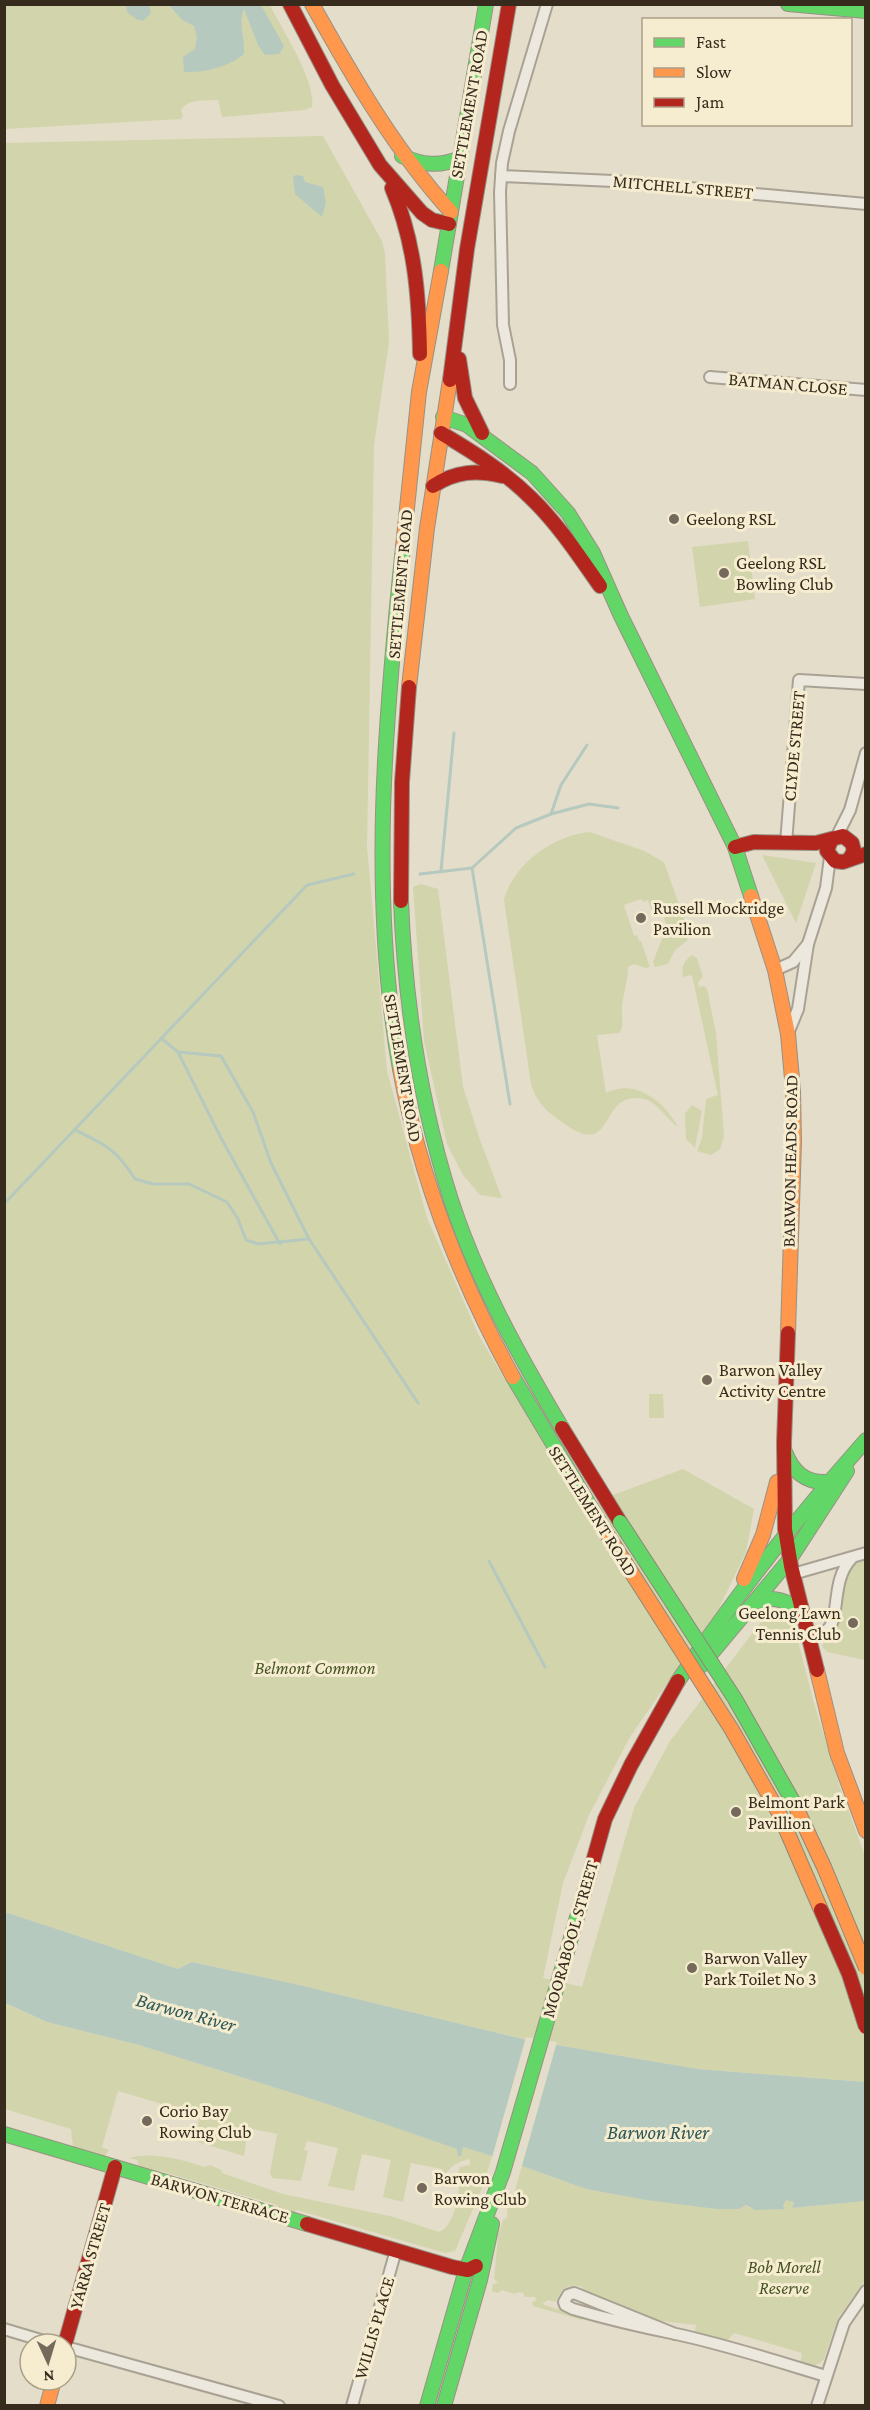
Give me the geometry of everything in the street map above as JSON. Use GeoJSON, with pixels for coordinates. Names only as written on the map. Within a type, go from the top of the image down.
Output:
{"type":"FeatureCollection","features":[{"type":"Feature","properties":{"kind":"main road"},"geometry":{"type":"LineString","coordinates":[[290,4],[400,207],[414,255],[419,297],[420,383]]}},
{"type":"Feature","properties":{"kind":"main road"},"geometry":{"type":"LineString","coordinates":[[312,4],[402,156],[450,218],[471,228]]}},
{"type":"Feature","properties":{"kind":"main road","name":"SETTLEMENT ROAD"},"geometry":{"type":"LineString","coordinates":[[486,4],[420,383],[398,598],[384,799],[382,888],[386,969],[408,1112],[420,1156],[456,1264],[484,1325],[513,1379],[605,1531],[732,1730],[779,1813],[849,1974],[866,2027]]}},
{"type":"Feature","properties":{"kind":"main road","name":"SETTLEMENT ROAD"},"geometry":{"type":"LineString","coordinates":[[509,4],[496,94],[471,228],[412,645],[402,787],[400,878],[402,963],[412,1047],[436,1153],[472,1257],[498,1317],[527,1371],[748,1722],[797,1808],[832,1884],[866,1968]]}},
{"type":"Feature","properties":{"kind":"main road"},"geometry":{"type":"LineString","coordinates":[[788,4],[866,10]]}},
{"type":"Feature","properties":{"kind":"main road"},"geometry":{"type":"LineString","coordinates":[[350,115],[354,101],[355,79]]}},
{"type":"Feature","properties":{"kind":"main road"},"geometry":{"type":"LineString","coordinates":[[374,156],[422,213],[432,220],[450,218]]}},
{"type":"Feature","properties":{"kind":"main road"},"geometry":{"type":"LineString","coordinates":[[402,156],[428,164],[447,163],[460,158]]}},
{"type":"Feature","properties":{"kind":"main road"},"geometry":{"type":"LineString","coordinates":[[458,325],[461,389],[471,418],[484,436]]}},
{"type":"Feature","properties":{"kind":"main road","name":"BARWON HEADS ROAD"},"geometry":{"type":"LineString","coordinates":[[418,415],[444,417],[458,421],[484,436],[527,468],[568,513],[593,553],[621,616],[735,847],[775,970],[788,1034],[793,1090],[794,1141],[784,1442],[786,1535],[793,1574],[837,1753],[866,1831]]}},
{"type":"Feature","properties":{"kind":"main road","name":"BARWON HEADS ROAD"},"geometry":{"type":"LineString","coordinates":[[418,415],[441,433],[489,462],[534,500],[553,522],[621,616]]}},
{"type":"Feature","properties":{"kind":"main road"},"geometry":{"type":"LineString","coordinates":[[433,486],[447,476],[478,471],[509,478]]}},
{"type":"Feature","properties":{"kind":"main road"},"geometry":{"type":"LineString","coordinates":[[553,522],[568,513]]}},
{"type":"Feature","properties":{"kind":"main road"},"geometry":{"type":"LineString","coordinates":[[735,847],[751,841],[801,845],[838,858],[866,854]]}},
{"type":"Feature","properties":{"kind":"main road"},"geometry":{"type":"LineString","coordinates":[[801,845],[847,841]]}},
{"type":"Feature","properties":{"kind":"main road"},"geometry":{"type":"LineString","coordinates":[[838,858],[854,851],[847,841]]}},
{"type":"Feature","properties":{"kind":"main road"},"geometry":{"type":"LineString","coordinates":[[838,858],[827,847],[847,841]]}},
{"type":"Feature","properties":{"kind":"main road"},"geometry":{"type":"LineString","coordinates":[[856,1453],[866,1440]]}},
{"type":"Feature","properties":{"kind":"main road"},"geometry":{"type":"LineString","coordinates":[[784,1442],[788,1460],[802,1479],[811,1483],[827,1482]]}},
{"type":"Feature","properties":{"kind":"main road"},"geometry":{"type":"LineString","coordinates":[[729,1610],[766,1528],[776,1490],[784,1442]]}},
{"type":"Feature","properties":{"kind":"main road","name":"MOORABOOL STREET"},"geometry":{"type":"LineString","coordinates":[[427,2406],[466,2270],[502,2172],[605,1819],[631,1765],[679,1680],[729,1610],[827,1482],[856,1453]]}},
{"type":"Feature","properties":{"kind":"main road","name":"MOORABOOL STREET"},"geometry":{"type":"LineString","coordinates":[[660,1714],[790,1559],[842,1482],[856,1453]]}},
{"type":"Feature","properties":{"kind":"main road"},"geometry":{"type":"LineString","coordinates":[[756,1602],[766,1598],[780,1598],[803,1613]]}},
{"type":"Feature","properties":{"kind":"main road","name":"BARWON TERRACE"},"geometry":{"type":"LineString","coordinates":[[4,2134],[466,2270]]}},
{"type":"Feature","properties":{"kind":"main road","name":"YARRA STREET"},"geometry":{"type":"LineString","coordinates":[[69,2332],[115,2168]]}},
{"type":"Feature","properties":{"kind":"main road","name":"MOORABOOL STREET"},"geometry":{"type":"LineString","coordinates":[[444,2406],[490,2233],[502,2172]]}},
{"type":"Feature","properties":{"kind":"main road"},"geometry":{"type":"LineString","coordinates":[[466,2270],[476,2266],[490,2233]]}},
{"type":"Feature","properties":{"kind":"main road","name":"BARWON TERRACE"},"geometry":{"type":"LineString","coordinates":[[436,2262],[464,2257],[474,2248]]}},
{"type":"Feature","properties":{"kind":"street"},"geometry":{"type":"LineString","coordinates":[[510,384],[510,360],[503,325],[501,176],[505,143],[547,4]]}},
{"type":"Feature","properties":{"kind":"street","name":"MITCHELL STREET"},"geometry":{"type":"LineString","coordinates":[[501,176],[613,181],[866,204]]}},
{"type":"Feature","properties":{"kind":"street","name":"BATMAN CLOSE"},"geometry":{"type":"LineString","coordinates":[[710,377],[866,390]]}},
{"type":"Feature","properties":{"kind":"street","name":"CLYDE STREET"},"geometry":{"type":"LineString","coordinates":[[786,843],[799,680],[866,684]]}},
{"type":"Feature","properties":{"kind":"street"},"geometry":{"type":"LineString","coordinates":[[847,841],[850,810],[866,753]]}},
{"type":"Feature","properties":{"kind":"street"},"geometry":{"type":"LineString","coordinates":[[788,1034],[798,1009],[808,944],[838,858]]}},
{"type":"Feature","properties":{"kind":"street"},"geometry":{"type":"LineString","coordinates":[[775,970],[793,962],[808,944]]}},
{"type":"Feature","properties":{"kind":"street"},"geometry":{"type":"LineString","coordinates":[[793,1574],[866,1553]]}},
{"type":"Feature","properties":{"kind":"street"},"geometry":{"type":"LineString","coordinates":[[809,1638],[826,1632],[833,1623],[838,1581],[844,1567],[852,1558]]}},
{"type":"Feature","properties":{"kind":"street","name":"WILLIS PLACE"},"geometry":{"type":"LineString","coordinates":[[352,2406],[396,2250]]}},
{"type":"Feature","properties":{"kind":"street"},"geometry":{"type":"LineString","coordinates":[[817,2406],[844,2323],[866,2291]]}},
{"type":"Feature","properties":{"kind":"street"},"geometry":{"type":"LineString","coordinates":[[675,2334],[574,2293],[568,2295],[564,2302],[573,2309],[639,2328],[675,2334],[826,2376]]}},
{"type":"Feature","properties":{"kind":"street"},"geometry":{"type":"LineString","coordinates":[[78,2350],[279,2406]]}},
{"type":"Feature","properties":{"kind":"green space"},"geometry":{"type":"Polygon","coordinates":[[[5,5],[270,5],[304,69],[312,96],[312,107],[305,110],[222,117],[218,100],[203,100],[184,106],[181,110],[183,116],[181,119],[5,129],[5,5]]]}},
{"type":"Feature","properties":{"kind":"green space","name":"Belmont Common"},"geometry":{"type":"Polygon","coordinates":[[[323,136],[382,241],[385,253],[389,342],[374,445],[367,846],[387,1071],[427,1218],[479,1336],[581,1507],[683,1469],[754,1509],[746,1552],[719,1608],[630,1737],[589,1815],[563,1883],[543,1978],[582,1987],[634,1808],[670,1741],[767,1614],[781,1614],[795,1629],[813,1700],[840,1787],[865,1856],[865,2082],[698,2069],[527,2040],[295,1984],[192,1962],[178,1969],[5,1912],[5,143],[323,136]]]}},
{"type":"Feature","properties":{"kind":"green space","name":"Geelong RSL Bowling Club"},"geometry":{"type":"Polygon","coordinates":[[[748,541],[755,599],[700,607],[692,547],[748,541]]]}},
{"type":"Feature","properties":{"kind":"green space"},"geometry":{"type":"Polygon","coordinates":[[[590,832],[644,851],[664,862],[689,933],[687,941],[675,950],[668,964],[655,967],[653,962],[667,926],[660,907],[651,909],[648,900],[643,902],[641,899],[624,905],[634,936],[637,935],[641,941],[650,967],[634,964],[628,967],[622,1009],[622,1028],[619,1033],[597,1035],[606,1093],[617,1089],[638,1090],[657,1101],[678,1127],[655,1105],[638,1098],[625,1100],[617,1106],[599,1131],[591,1135],[579,1132],[547,1110],[539,1101],[531,1084],[504,900],[516,875],[537,854],[563,839],[590,832]]]}},
{"type":"Feature","properties":{"kind":"green space"},"geometry":{"type":"Polygon","coordinates":[[[762,855],[816,863],[796,923],[762,855]]]}},
{"type":"Feature","properties":{"kind":"green space"},"geometry":{"type":"Polygon","coordinates":[[[421,884],[438,889],[463,1087],[502,1198],[480,1195],[463,1175],[447,1144],[424,1041],[413,887],[421,884]]]}},
{"type":"Feature","properties":{"kind":"green space"},"geometry":{"type":"Polygon","coordinates":[[[692,955],[697,958],[703,977],[698,982],[699,987],[704,986],[707,989],[716,1033],[724,1136],[720,1149],[711,1155],[697,1151],[702,1138],[706,1099],[718,1095],[692,975],[683,977],[684,965],[692,955]]]}},
{"type":"Feature","properties":{"kind":"green space"},"geometry":{"type":"Polygon","coordinates":[[[692,1105],[702,1111],[695,1148],[686,1139],[685,1114],[692,1105]]]}},
{"type":"Feature","properties":{"kind":"green space"},"geometry":{"type":"Polygon","coordinates":[[[649,1394],[663,1394],[664,1418],[649,1418],[649,1394]]]}},
{"type":"Feature","properties":{"kind":"green space","name":"Geelong Lawn Tennis Club"},"geometry":{"type":"Polygon","coordinates":[[[865,1559],[865,1660],[827,1652],[822,1646],[838,1624],[845,1578],[856,1564],[865,1559]]]}},
{"type":"Feature","properties":{"kind":"green space"},"geometry":{"type":"Polygon","coordinates":[[[4,2003],[47,2022],[139,2045],[324,2103],[458,2149],[463,2147],[492,2156],[484,2183],[455,2251],[445,2253],[297,2210],[294,2213],[279,2211],[277,2205],[160,2171],[155,2174],[139,2166],[137,2160],[129,2158],[147,2155],[177,2159],[204,2167],[210,2165],[221,2170],[222,2173],[283,2194],[394,2217],[439,2232],[449,2223],[457,2201],[461,2179],[457,2178],[460,2167],[470,2165],[470,2159],[456,2164],[446,2174],[441,2174],[442,2169],[411,2163],[403,2202],[383,2197],[391,2160],[362,2154],[354,2191],[328,2186],[338,2148],[307,2141],[304,2150],[308,2151],[301,2181],[272,2178],[270,2173],[277,2134],[248,2128],[244,2156],[198,2142],[195,2136],[200,2115],[118,2091],[102,2147],[109,2150],[105,2156],[73,2147],[71,2129],[5,2109],[4,2003]]]}},
{"type":"Feature","properties":{"kind":"green space","name":"Bob Morell Reserve"},"geometry":{"type":"Polygon","coordinates":[[[522,2166],[586,2189],[646,2200],[746,2205],[750,2208],[783,2206],[786,2200],[794,2202],[792,2208],[865,2201],[865,2280],[838,2318],[824,2359],[816,2365],[800,2364],[802,2353],[734,2333],[725,2343],[694,2336],[696,2325],[651,2320],[585,2294],[582,2287],[573,2285],[560,2293],[556,2302],[548,2300],[542,2304],[583,2318],[582,2320],[533,2306],[535,2297],[525,2297],[523,2293],[518,2292],[515,2294],[502,2290],[498,2293],[492,2291],[493,2284],[498,2283],[494,2279],[498,2236],[503,2220],[507,2218],[508,2196],[514,2194],[522,2166]]]}},
{"type":"Feature","properties":{"kind":"water"},"geometry":{"type":"Polygon","coordinates":[[[126,5],[149,5],[151,13],[143,21],[136,19],[127,12],[126,5]]]}},
{"type":"Feature","properties":{"kind":"water"},"geometry":{"type":"Polygon","coordinates":[[[169,5],[261,5],[284,46],[279,54],[265,55],[258,45],[244,9],[242,26],[244,54],[216,68],[184,72],[183,57],[195,49],[197,38],[194,26],[182,20],[169,5]]]}},
{"type":"Feature","properties":{"kind":"water"},"geometry":{"type":"Polygon","coordinates":[[[293,176],[303,176],[305,182],[323,187],[326,203],[322,217],[295,194],[293,176]]]}},
{"type":"Feature","properties":{"kind":"water","name":"Barwon River"},"geometry":{"type":"Polygon","coordinates":[[[5,1912],[178,1969],[192,1962],[295,1984],[527,2040],[698,2069],[865,2082],[865,2201],[792,2208],[794,2202],[786,2200],[783,2206],[785,2209],[755,2210],[746,2205],[739,2209],[717,2209],[646,2200],[586,2189],[463,2147],[461,2156],[458,2156],[457,2149],[324,2103],[139,2045],[47,2022],[5,2003],[5,1912]]]}},
{"type":"Feature","properties":{"kind":"pier"},"geometry":{"type":"Polygon","coordinates":[[[526,2037],[557,2042],[521,2169],[491,2161],[526,2037]]]}},
{"type":"Feature","properties":{"kind":"waterway"},"geometry":{"type":"LineString","coordinates":[[441,871],[454,733]]}},
{"type":"Feature","properties":{"kind":"waterway"},"geometry":{"type":"LineString","coordinates":[[551,814],[561,785],[587,745]]}},
{"type":"Feature","properties":{"kind":"waterway"},"geometry":{"type":"LineString","coordinates":[[472,868],[516,828],[551,814],[589,804],[618,808]]}},
{"type":"Feature","properties":{"kind":"waterway"},"geometry":{"type":"LineString","coordinates":[[420,874],[472,868],[510,1104]]}},
{"type":"Feature","properties":{"kind":"waterway"},"geometry":{"type":"LineString","coordinates":[[4,1204],[307,885],[354,874]]}},
{"type":"Feature","properties":{"kind":"waterway"},"geometry":{"type":"LineString","coordinates":[[161,1038],[178,1052],[221,1056],[253,1112],[271,1163],[309,1239],[418,1403]]}},
{"type":"Feature","properties":{"kind":"waterway"},"geometry":{"type":"LineString","coordinates":[[178,1052],[221,1138],[280,1244]]}},
{"type":"Feature","properties":{"kind":"waterway"},"geometry":{"type":"LineString","coordinates":[[75,1130],[110,1149],[135,1179],[153,1184],[189,1184],[227,1202],[238,1219],[246,1240],[258,1244],[309,1239]]}},
{"type":"Feature","properties":{"kind":"waterway"},"geometry":{"type":"LineString","coordinates":[[489,1561],[545,1667]]}},
{"type":"Feature","properties":{"kind":"traffic: fast"},"geometry":{"type":"LineString","coordinates":[[441,271],[486,4]]}},
{"type":"Feature","properties":{"kind":"traffic: fast"},"geometry":{"type":"LineString","coordinates":[[788,4],[866,11]]}},
{"type":"Feature","properties":{"kind":"traffic: fast"},"geometry":{"type":"LineString","coordinates":[[402,156],[431,164],[445,163],[460,158]]}},
{"type":"Feature","properties":{"kind":"traffic: fast"},"geometry":{"type":"LineString","coordinates":[[443,417],[467,425],[532,473],[568,513],[593,553],[621,616],[735,847],[751,896]]}},
{"type":"Feature","properties":{"kind":"traffic: fast"},"geometry":{"type":"LineString","coordinates":[[400,1069],[390,1005],[385,939],[383,808],[391,677],[403,547]]}},
{"type":"Feature","properties":{"kind":"traffic: fast"},"geometry":{"type":"LineString","coordinates":[[401,901],[406,977],[416,1052],[431,1127],[451,1200],[473,1259],[500,1317],[562,1428]]}},
{"type":"Feature","properties":{"kind":"traffic: fast"},"geometry":{"type":"LineString","coordinates":[[513,1377],[605,1531]]}},
{"type":"Feature","properties":{"kind":"traffic: fast"},"geometry":{"type":"LineString","coordinates":[[678,1681],[768,1558],[866,1440]]}},
{"type":"Feature","properties":{"kind":"traffic: fast"},"geometry":{"type":"LineString","coordinates":[[785,1452],[796,1471],[801,1475],[812,1481],[827,1482]]}},
{"type":"Feature","properties":{"kind":"traffic: fast"},"geometry":{"type":"LineString","coordinates":[[701,1666],[790,1559],[847,1471]]}},
{"type":"Feature","properties":{"kind":"traffic: fast"},"geometry":{"type":"LineString","coordinates":[[620,1522],[735,1699],[795,1805]]}},
{"type":"Feature","properties":{"kind":"traffic: fast"},"geometry":{"type":"LineString","coordinates":[[756,1602],[769,1599],[781,1600],[803,1613]]}},
{"type":"Feature","properties":{"kind":"traffic: fast"},"geometry":{"type":"LineString","coordinates":[[427,2406],[466,2270],[503,2172],[589,1876]]}},
{"type":"Feature","properties":{"kind":"traffic: fast"},"geometry":{"type":"LineString","coordinates":[[4,2134],[307,2224]]}},
{"type":"Feature","properties":{"kind":"traffic: fast"},"geometry":{"type":"LineString","coordinates":[[444,2406],[480,2280],[492,2224]]}},
{"type":"Feature","properties":{"kind":"traffic: slow"},"geometry":{"type":"LineString","coordinates":[[312,4],[393,138],[451,212]]}},
{"type":"Feature","properties":{"kind":"traffic: slow"},"geometry":{"type":"LineString","coordinates":[[403,547],[419,392],[441,271]]}},
{"type":"Feature","properties":{"kind":"traffic: slow"},"geometry":{"type":"LineString","coordinates":[[409,687],[427,528],[450,380]]}},
{"type":"Feature","properties":{"kind":"traffic: slow"},"geometry":{"type":"LineString","coordinates":[[751,896],[775,970],[788,1034],[793,1090],[794,1141],[788,1333]]}},
{"type":"Feature","properties":{"kind":"traffic: slow"},"geometry":{"type":"LineString","coordinates":[[400,1069],[419,1150],[444,1228],[476,1303],[513,1377]]}},
{"type":"Feature","properties":{"kind":"traffic: slow"},"geometry":{"type":"LineString","coordinates":[[744,1579],[763,1535],[777,1482]]}},
{"type":"Feature","properties":{"kind":"traffic: slow"},"geometry":{"type":"LineString","coordinates":[[605,1531],[732,1730],[779,1813],[821,1910]]}},
{"type":"Feature","properties":{"kind":"traffic: slow"},"geometry":{"type":"LineString","coordinates":[[817,1670],[837,1753],[866,1831]]}},
{"type":"Feature","properties":{"kind":"traffic: slow"},"geometry":{"type":"LineString","coordinates":[[795,1805],[824,1867],[866,1968]]}},
{"type":"Feature","properties":{"kind":"traffic: slow"},"geometry":{"type":"LineString","coordinates":[[47,2406],[51,2392]]}},
{"type":"Feature","properties":{"kind":"traffic: jam"},"geometry":{"type":"LineString","coordinates":[[290,4],[332,85],[380,165],[422,213],[432,220],[449,224]]}},
{"type":"Feature","properties":{"kind":"traffic: jam"},"geometry":{"type":"LineString","coordinates":[[450,380],[467,249],[509,4]]}},
{"type":"Feature","properties":{"kind":"traffic: jam"},"geometry":{"type":"LineString","coordinates":[[392,188],[411,249],[420,354]]}},
{"type":"Feature","properties":{"kind":"traffic: jam"},"geometry":{"type":"LineString","coordinates":[[459,359],[465,398],[482,433]]}},
{"type":"Feature","properties":{"kind":"traffic: jam"},"geometry":{"type":"LineString","coordinates":[[441,433],[500,471],[531,498],[559,529],[600,586]]}},
{"type":"Feature","properties":{"kind":"traffic: jam"},"geometry":{"type":"LineString","coordinates":[[433,486],[450,477],[466,473],[502,476]]}},
{"type":"Feature","properties":{"kind":"traffic: jam"},"geometry":{"type":"LineString","coordinates":[[401,901],[402,782],[409,687]]}},
{"type":"Feature","properties":{"kind":"traffic: jam"},"geometry":{"type":"LineString","coordinates":[[735,847],[754,842],[816,843],[843,836],[852,843],[854,851],[850,858]]}},
{"type":"Feature","properties":{"kind":"traffic: jam"},"geometry":{"type":"LineString","coordinates":[[831,840],[827,851],[835,861],[843,862],[866,854]]}},
{"type":"Feature","properties":{"kind":"traffic: jam"},"geometry":{"type":"LineString","coordinates":[[788,1333],[784,1442],[785,1529],[791,1566],[817,1670]]}},
{"type":"Feature","properties":{"kind":"traffic: jam"},"geometry":{"type":"LineString","coordinates":[[562,1428],[620,1522]]}},
{"type":"Feature","properties":{"kind":"traffic: jam"},"geometry":{"type":"LineString","coordinates":[[589,1876],[605,1819],[631,1765],[678,1681]]}},
{"type":"Feature","properties":{"kind":"traffic: jam"},"geometry":{"type":"LineString","coordinates":[[821,1910],[849,1974],[866,2027]]}},
{"type":"Feature","properties":{"kind":"traffic: jam"},"geometry":{"type":"LineString","coordinates":[[68,2332],[115,2167]]}},
{"type":"Feature","properties":{"kind":"traffic: jam"},"geometry":{"type":"LineString","coordinates":[[307,2224],[452,2267],[468,2270],[476,2266]]}},
{"type":"Feature","properties":{"kind":"place","name":"Geelong RSL"},"geometry":{"type":"Point","coordinates":[674,519]}},
{"type":"Feature","properties":{"kind":"place","name":"Geelong RSL Bowling Club"},"geometry":{"type":"Point","coordinates":[724,573]}},
{"type":"Feature","properties":{"kind":"place","name":"Russell Mockridge Pavilion"},"geometry":{"type":"Point","coordinates":[641,918]}},
{"type":"Feature","properties":{"kind":"place","name":"Barwon Valley Activity Centre"},"geometry":{"type":"Point","coordinates":[707,1380]}},
{"type":"Feature","properties":{"kind":"place","name":"Geelong Lawn Tennis Club"},"geometry":{"type":"Point","coordinates":[853,1623]}},
{"type":"Feature","properties":{"kind":"place","name":"Belmont Park Pavillion"},"geometry":{"type":"Point","coordinates":[736,1812]}},
{"type":"Feature","properties":{"kind":"place","name":"Barwon Valley Park Toilet No 3"},"geometry":{"type":"Point","coordinates":[692,1968]}},
{"type":"Feature","properties":{"kind":"place","name":"Corio Bay Rowing Club"},"geometry":{"type":"Point","coordinates":[147,2121]}},
{"type":"Feature","properties":{"kind":"place","name":"Barwon Rowing Club"},"geometry":{"type":"Point","coordinates":[422,2188]}}]}
